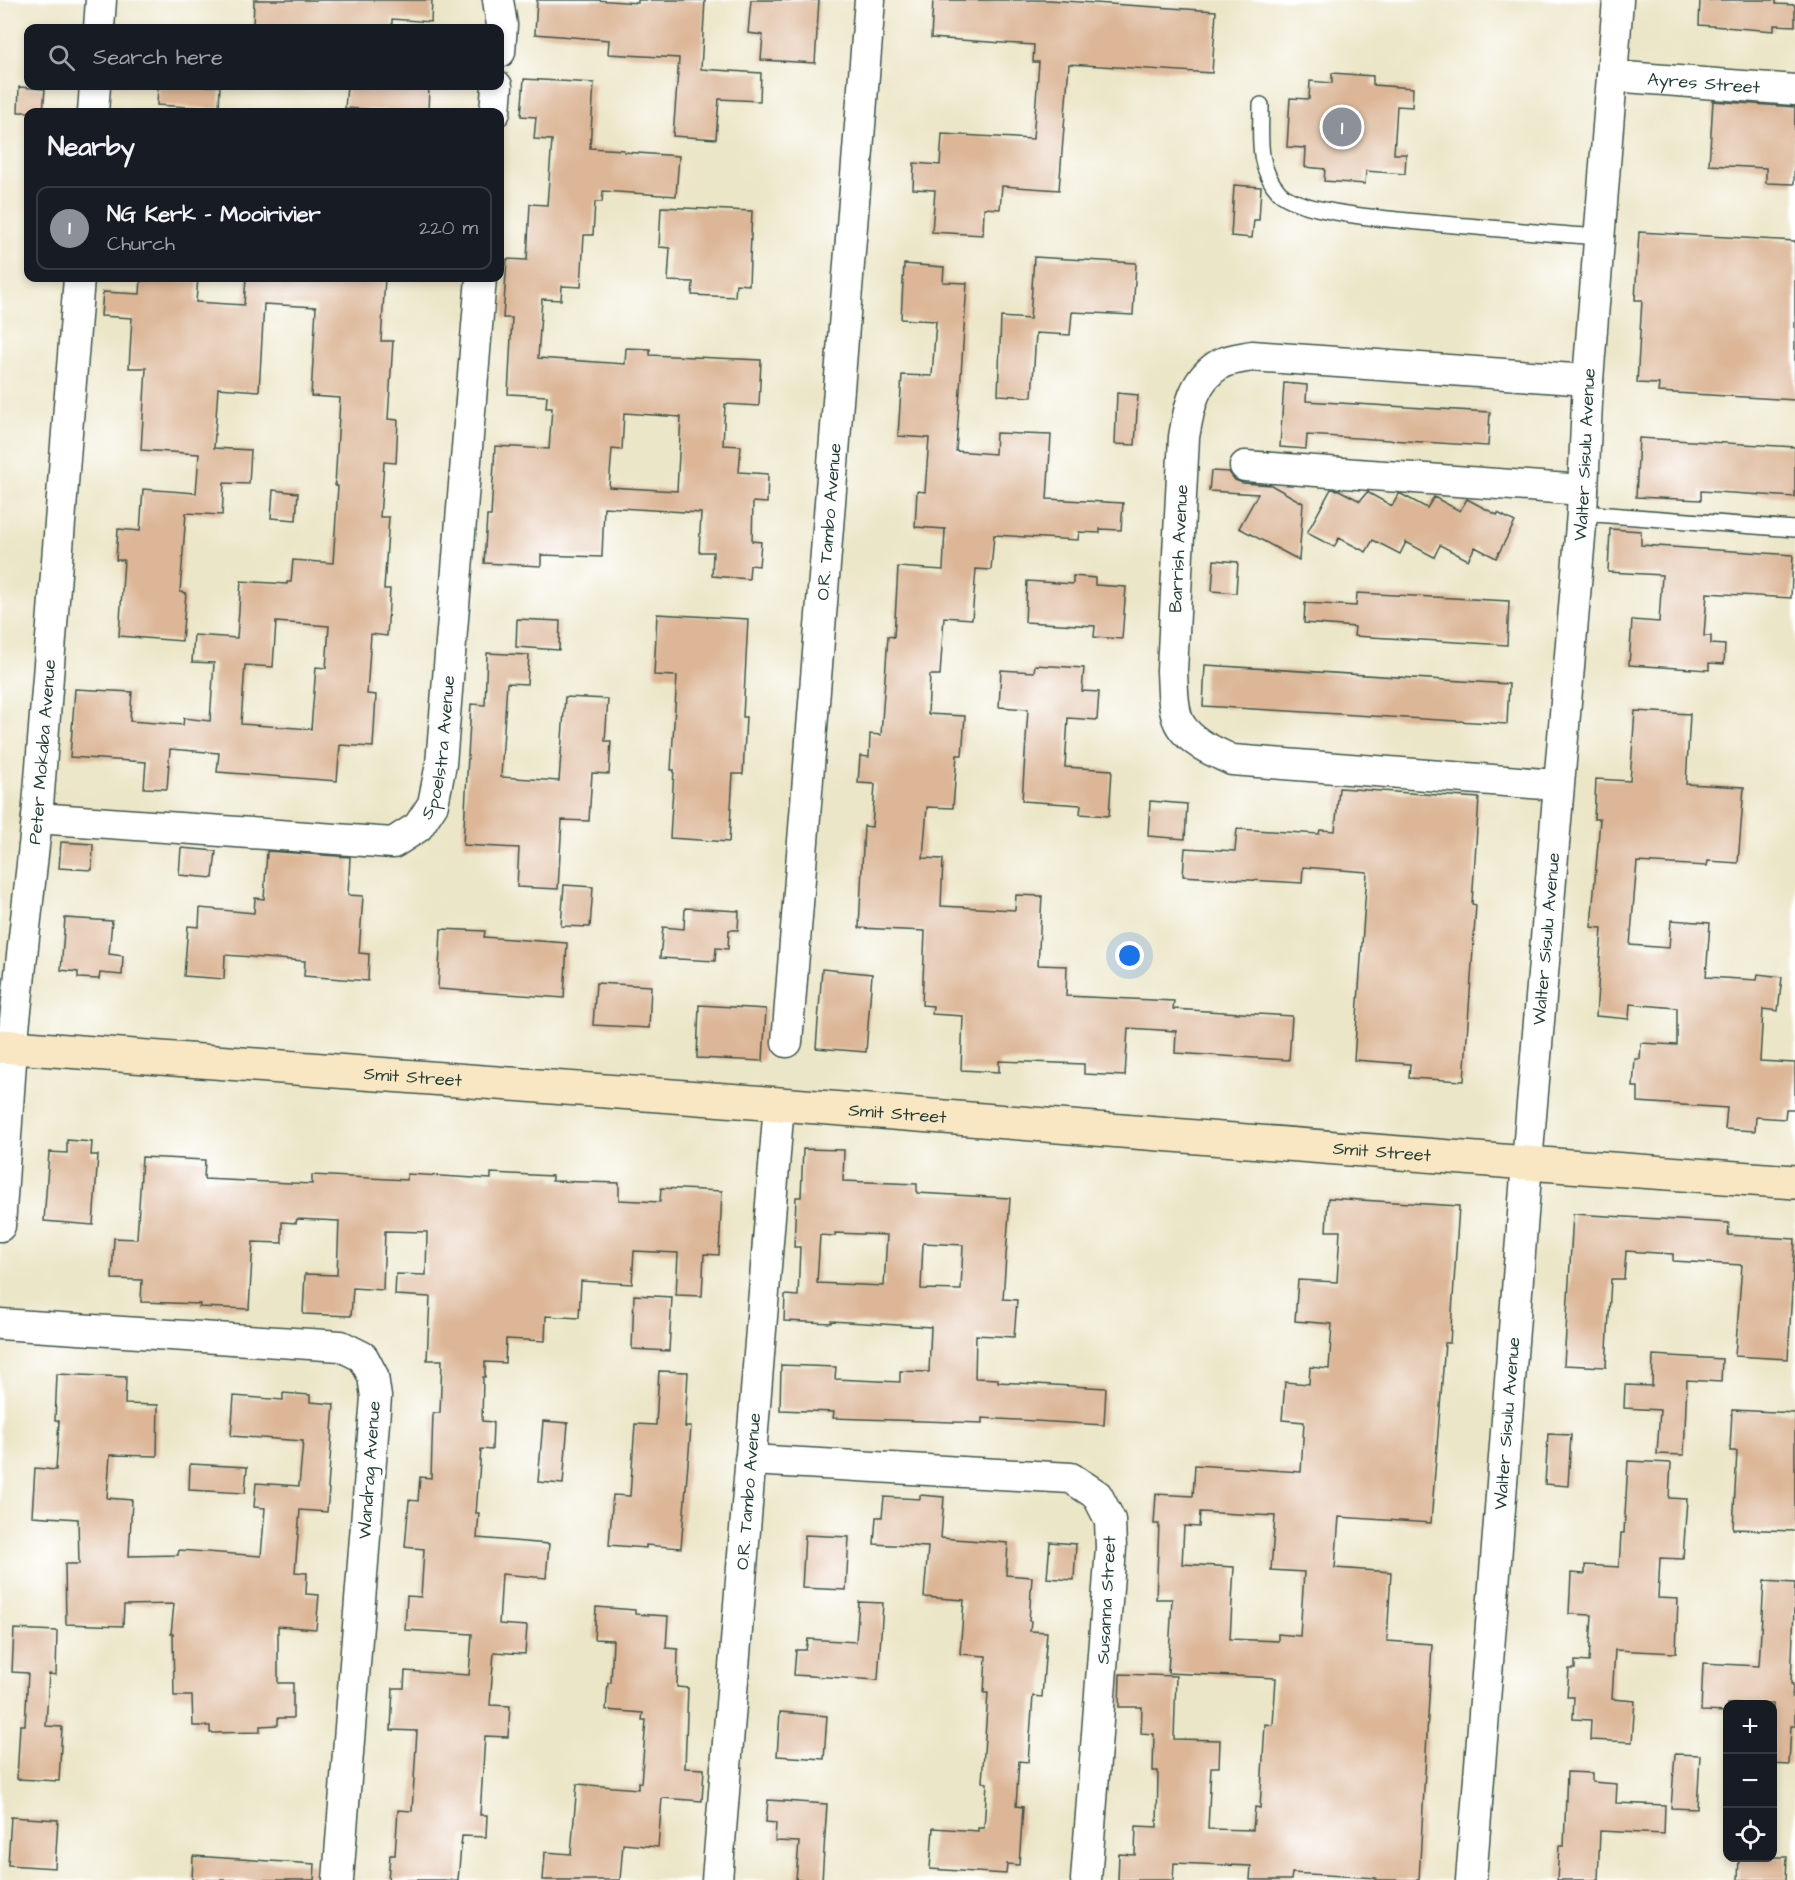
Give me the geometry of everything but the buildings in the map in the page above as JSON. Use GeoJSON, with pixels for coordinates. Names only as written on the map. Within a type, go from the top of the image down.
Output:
{"type":"FeatureCollection","features":[{"type":"Feature","properties":{"kind":"street"},"geometry":{"type":"LineString","coordinates":[[99,24],[101,0]]}},
{"type":"Feature","properties":{"kind":"street"},"geometry":{"type":"LineString","coordinates":[[498,0],[502,24]]}},
{"type":"Feature","properties":{"kind":"street","name":"O.R. Tambo Avenue"},"geometry":{"type":"LineString","coordinates":[[787,1042],[870,0]]}},
{"type":"Feature","properties":{"kind":"street","name":"Walter Sisulu Avenue"},"geometry":{"type":"LineString","coordinates":[[1471,1880],[1557,785],[1582,501],[1588,380],[1618,0]]}},
{"type":"Feature","properties":{"kind":"street","name":"Ayres Street"},"geometry":{"type":"LineString","coordinates":[[1612,76],[1795,90]]}},
{"type":"Feature","properties":{"kind":"street"},"geometry":{"type":"LineString","coordinates":[[93,108],[95,90]]}},
{"type":"Feature","properties":{"kind":"street"},"geometry":{"type":"LineString","coordinates":[[495,108],[497,90]]}},
{"type":"Feature","properties":{"kind":"street","name":"Peter Mokaba Avenue"},"geometry":{"type":"LineString","coordinates":[[0,1227],[6,1047],[37,818],[80,282]]}},
{"type":"Feature","properties":{"kind":"street","name":"Spoelstra Avenue"},"geometry":{"type":"LineString","coordinates":[[37,818],[393,843],[418,827],[434,804],[441,764],[481,282]]}},
{"type":"Feature","properties":{"kind":"street","name":"Barrish Avenue"},"geometry":{"type":"LineString","coordinates":[[1557,785],[1232,759],[1203,747],[1181,726],[1174,702],[1172,671],[1184,436],[1190,403],[1202,380],[1221,363],[1252,356],[1588,380]]}},
{"type":"Feature","properties":{"kind":"street"},"geometry":{"type":"LineString","coordinates":[[1245,466],[1582,501]]}},
{"type":"Feature","properties":{"kind":"street","name":"Smit Street"},"geometry":{"type":"LineString","coordinates":[[6,1047],[1795,1182]]}},
{"type":"Feature","properties":{"kind":"street","name":"O.R. Tambo Avenue"},"geometry":{"type":"LineString","coordinates":[[717,1880],[779,1104]]}},
{"type":"Feature","properties":{"kind":"street","name":"Wandrag Avenue"},"geometry":{"type":"LineString","coordinates":[[0,1324],[341,1346],[363,1357],[373,1376],[376,1397],[339,1880]]}},
{"type":"Feature","properties":{"kind":"street","name":"Susanna Street"},"geometry":{"type":"LineString","coordinates":[[750,1460],[1071,1478],[1096,1495],[1110,1520],[1111,1548],[1086,1880]]}},
{"type":"Feature","properties":{"kind":"lane"},"geometry":{"type":"LineString","coordinates":[[1261,105],[1260,152],[1266,176],[1281,194],[1304,205],[1358,216],[1600,237]]}},
{"type":"Feature","properties":{"kind":"lane"},"geometry":{"type":"LineString","coordinates":[[1582,501],[1795,529]]}},
{"type":"Feature","properties":{"kind":"place","name":"NG Kerk - Mooirivier"},"geometry":{"type":"Point","coordinates":[1342,127]}}]}
